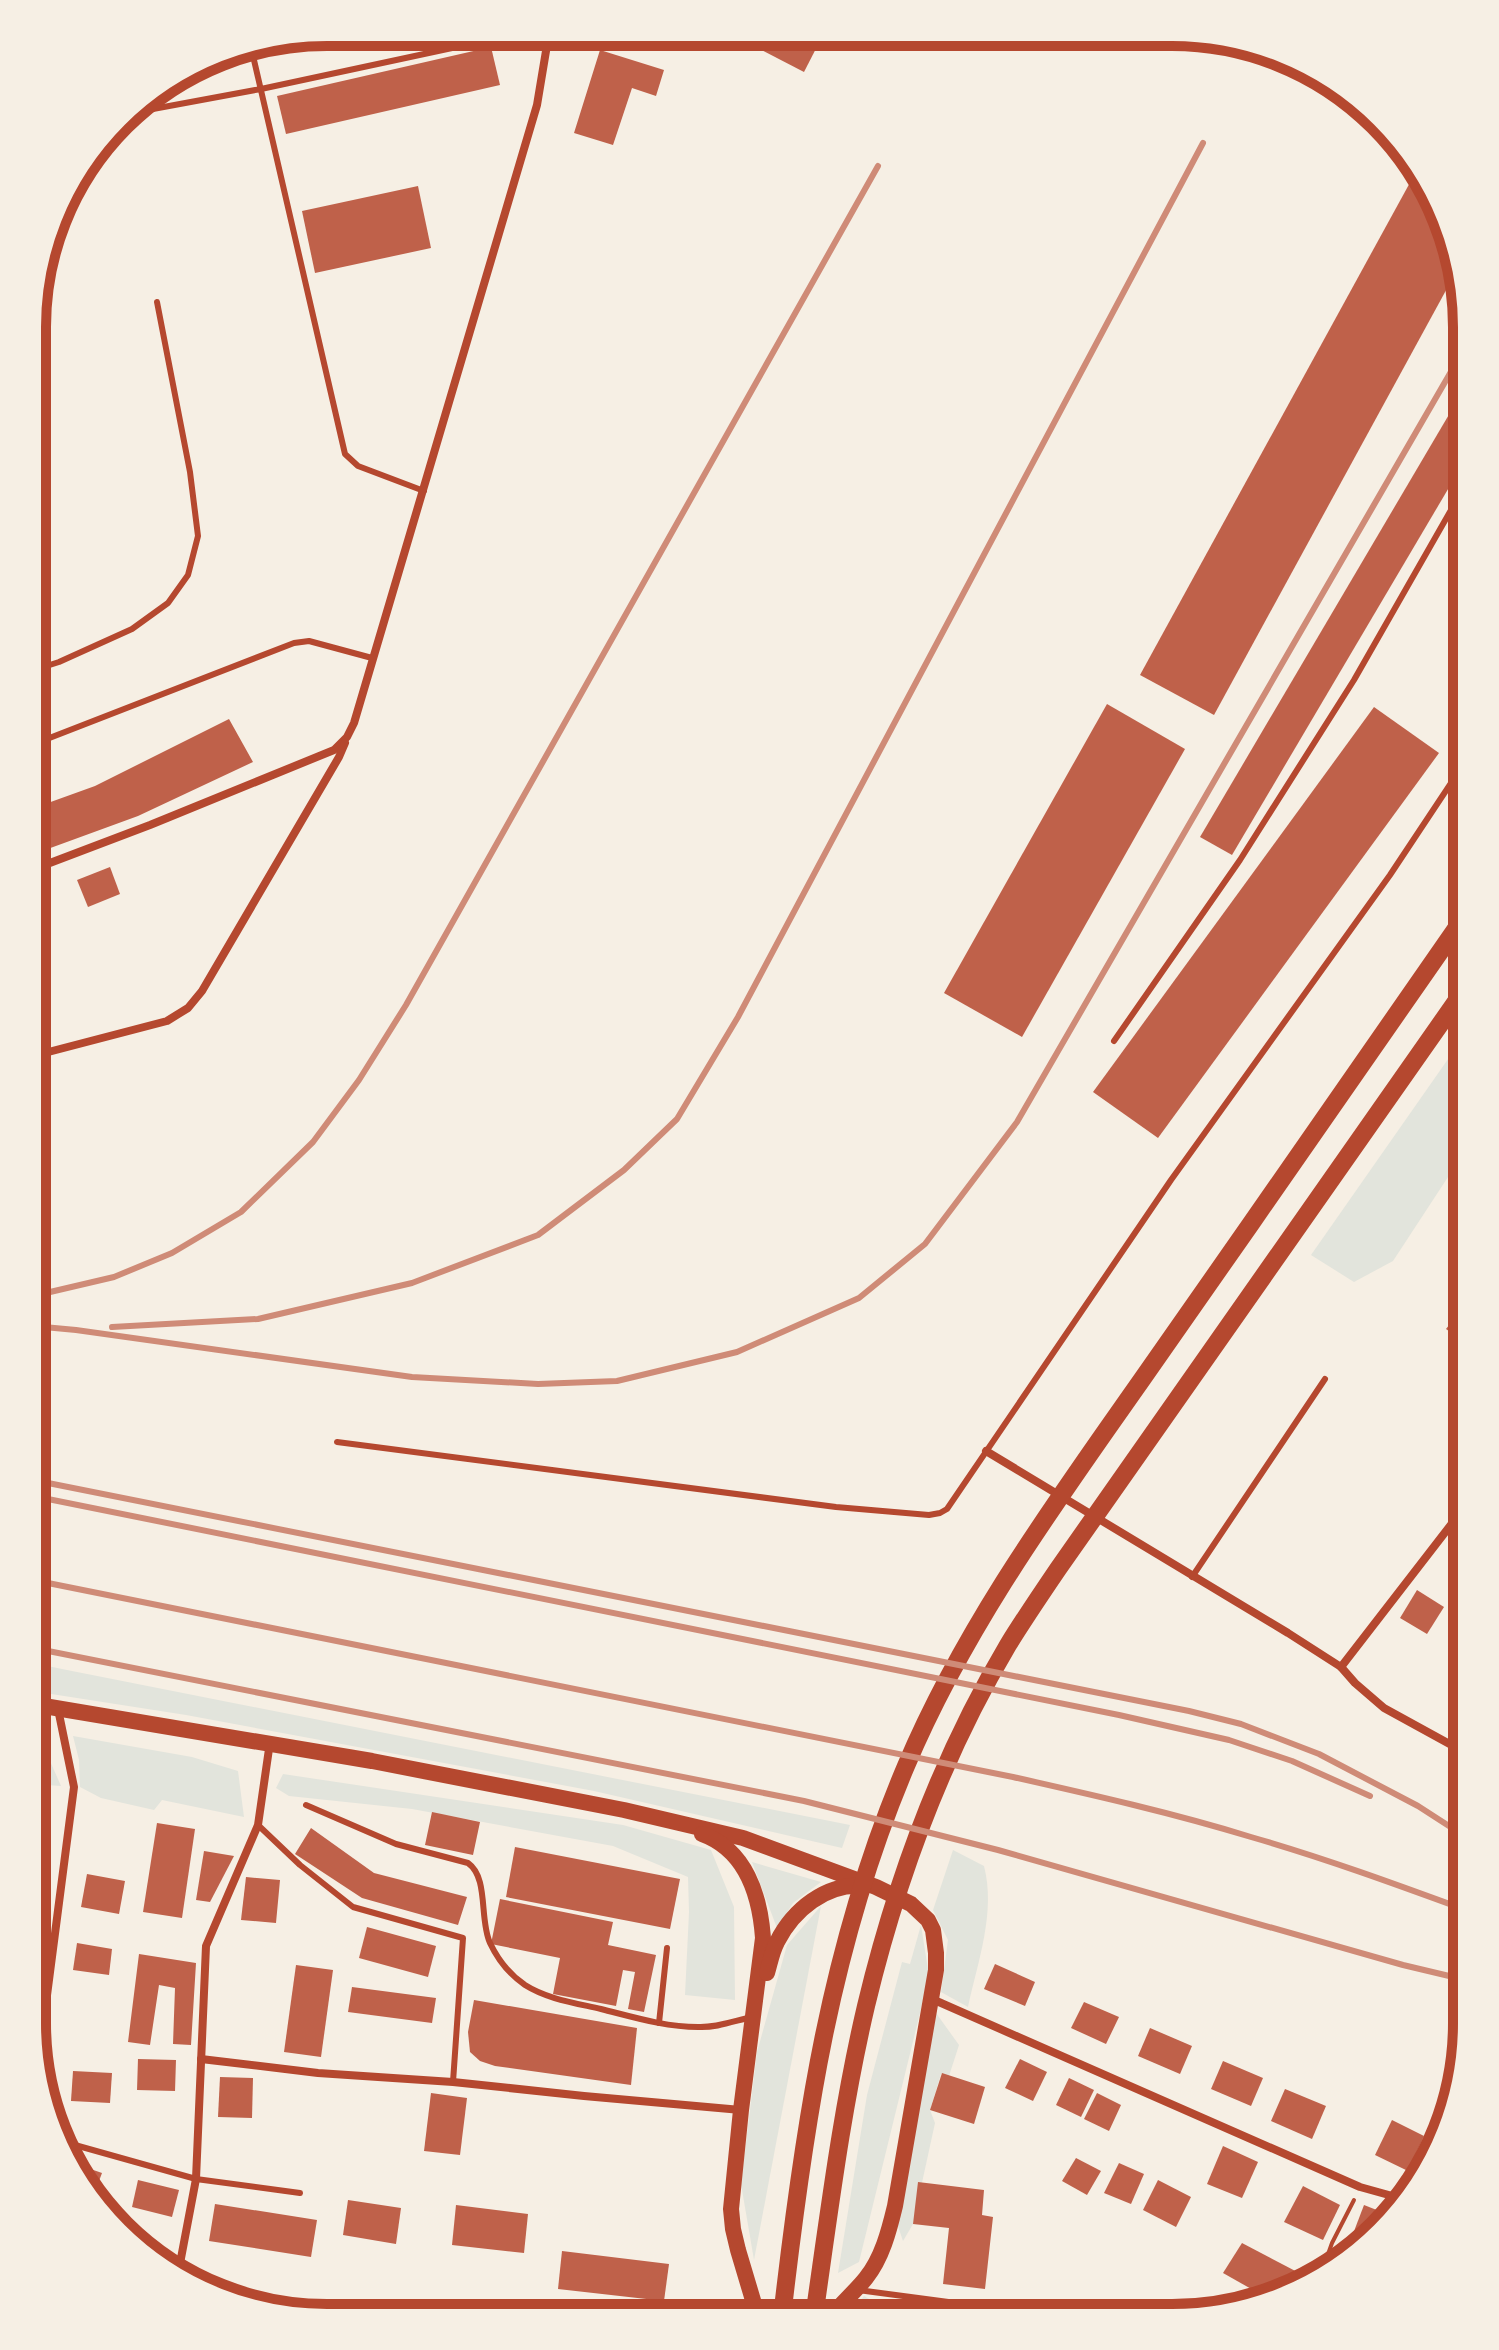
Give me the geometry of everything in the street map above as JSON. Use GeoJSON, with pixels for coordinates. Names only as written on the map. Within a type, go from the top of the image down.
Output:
{"type":"FeatureCollection","features":[{"type":"Feature","properties":{"kind":"main road"},"geometry":{"type":"LineString","coordinates":[[784,2304],[804,2145],[833,1986],[867,1868],[907,1762],[928,1717],[966,1644],[1005,1580],[1453,934]]}},
{"type":"Feature","properties":{"kind":"main road"},"geometry":{"type":"LineString","coordinates":[[816,2304],[850,2082],[880,1954],[915,1845],[966,1724],[1027,1615],[1453,1007]]}},
{"type":"Feature","properties":{"kind":"main road"},"geometry":{"type":"LineString","coordinates":[[46,1706],[270,1742],[624,1810],[743,1838],[876,1887],[911,1904],[928,1920],[933,1930],[936,1953],[931,1999],[885,2244],[874,2265],[843,2304]]}},
{"type":"Feature","properties":{"kind":"main road"},"geometry":{"type":"LineString","coordinates":[[624,1810],[711,1838],[723,1846],[750,1879],[757,1895],[763,1938],[732,2183],[733,2229],[754,2304]]}},
{"type":"Feature","properties":{"kind":"main road"},"geometry":{"type":"LineString","coordinates":[[754,2016],[776,1943],[799,1912],[817,1897],[834,1889],[848,1885],[876,1887]]}},
{"type":"Feature","properties":{"kind":"street"},"geometry":{"type":"LineString","coordinates":[[46,1053],[167,1021],[188,1008],[202,991],[339,757],[354,723],[537,105],[547,47]]}},
{"type":"Feature","properties":{"kind":"street"},"geometry":{"type":"LineString","coordinates":[[46,864],[334,750],[347,737]]}},
{"type":"Feature","properties":{"kind":"street"},"geometry":{"type":"LineString","coordinates":[[986,1451],[1341,1667],[1384,1708],[1452,1745]]}},
{"type":"Feature","properties":{"kind":"street"},"geometry":{"type":"LineString","coordinates":[[1341,1667],[1452,1523]]}},
{"type":"Feature","properties":{"kind":"street"},"geometry":{"type":"LineString","coordinates":[[46,2003],[74,1787],[57,1708]]}},
{"type":"Feature","properties":{"kind":"street"},"geometry":{"type":"LineString","coordinates":[[180,2262],[196,2179],[206,1946],[258,1825],[270,1742]]}},
{"type":"Feature","properties":{"kind":"street"},"geometry":{"type":"LineString","coordinates":[[931,1999],[1360,2187],[1393,2196]]}},
{"type":"Feature","properties":{"kind":"street"},"geometry":{"type":"LineString","coordinates":[[201,2059],[318,2073],[453,2082],[741,2110]]}},
{"type":"Feature","properties":{"kind":"lane"},"geometry":{"type":"LineString","coordinates":[[149,110],[458,47]]}},
{"type":"Feature","properties":{"kind":"lane"},"geometry":{"type":"LineString","coordinates":[[253,56],[345,454],[358,466],[424,491]]}},
{"type":"Feature","properties":{"kind":"lane"},"geometry":{"type":"LineString","coordinates":[[46,666],[132,629],[168,603],[188,575],[198,536],[190,472],[157,302]]}},
{"type":"Feature","properties":{"kind":"lane"},"geometry":{"type":"LineString","coordinates":[[1114,1041],[1240,860],[1354,680],[1453,507]]}},
{"type":"Feature","properties":{"kind":"lane"},"geometry":{"type":"LineString","coordinates":[[46,739],[294,643],[309,641],[372,658]]}},
{"type":"Feature","properties":{"kind":"lane"},"geometry":{"type":"LineString","coordinates":[[337,1442],[836,1507],[929,1515],[947,1509],[1171,1180],[1390,875],[1453,780]]}},
{"type":"Feature","properties":{"kind":"lane"},"geometry":{"type":"LineString","coordinates":[[1192,1577],[1325,1379]]}},
{"type":"Feature","properties":{"kind":"lane"},"geometry":{"type":"LineString","coordinates":[[306,1805],[396,1844],[468,1863],[476,1869],[489,1941],[503,1966],[525,1985],[547,1996],[659,2023],[709,2027],[754,2016]]}},
{"type":"Feature","properties":{"kind":"lane"},"geometry":{"type":"LineString","coordinates":[[258,1825],[300,1865],[353,1907],[463,1938],[453,2082]]}},
{"type":"Feature","properties":{"kind":"lane"},"geometry":{"type":"LineString","coordinates":[[659,2023],[667,1948]]}},
{"type":"Feature","properties":{"kind":"lane"},"geometry":{"type":"LineString","coordinates":[[74,2145],[196,2179],[300,2193]]}},
{"type":"Feature","properties":{"kind":"lane"},"geometry":{"type":"LineString","coordinates":[[855,2290],[963,2304]]}},
{"type":"Feature","properties":{"kind":"path"},"geometry":{"type":"LineString","coordinates":[[1327,2258],[1360,2187]]}},
{"type":"Feature","properties":{"kind":"shaded area"},"geometry":{"type":"Polygon","coordinates":[[[1453,1053],[1453,1170],[1393,1261],[1354,1282],[1311,1255],[1453,1053]]]}},
{"type":"Feature","properties":{"kind":"shaded area"},"geometry":{"type":"Polygon","coordinates":[[[46,1666],[850,1825],[842,1848],[594,1791],[186,1715],[46,1693],[46,1666]]]}},
{"type":"Feature","properties":{"kind":"shaded area"},"geometry":{"type":"Polygon","coordinates":[[[73,1736],[192,1757],[238,1771],[244,1817],[162,1800],[154,1810],[101,1798],[80,1787],[79,1760],[73,1736]]]}},
{"type":"Feature","properties":{"kind":"shaded area"},"geometry":{"type":"Polygon","coordinates":[[[46,1752],[61,1786],[46,1785],[46,1752]]]}},
{"type":"Feature","properties":{"kind":"shaded area"},"geometry":{"type":"Polygon","coordinates":[[[283,1774],[623,1825],[711,1850],[734,1907],[735,2000],[685,1995],[688,1877],[613,1846],[412,1809],[289,1796],[276,1788],[283,1774]]]}},
{"type":"Feature","properties":{"kind":"shaded area"},"geometry":{"type":"Polygon","coordinates":[[[953,1850],[984,1866],[987,1883],[987,1919],[968,2007],[941,1992],[948,1940],[933,1910],[953,1850]]]}},
{"type":"Feature","properties":{"kind":"shaded area"},"geometry":{"type":"Polygon","coordinates":[[[752,1862],[821,1882],[793,1903],[777,1928],[752,1862]]]}},
{"type":"Feature","properties":{"kind":"shaded area"},"geometry":{"type":"Polygon","coordinates":[[[821,1906],[754,2260],[741,2184],[757,2052],[787,1945],[821,1906]]]}},
{"type":"Feature","properties":{"kind":"shaded area"},"geometry":{"type":"Polygon","coordinates":[[[921,1925],[929,1976],[859,2262],[838,2273],[867,2095],[902,1962],[910,1964],[921,1925]]]}},
{"type":"Feature","properties":{"kind":"shaded area"},"geometry":{"type":"Polygon","coordinates":[[[936,2013],[959,2045],[949,2076],[941,2074],[930,2110],[935,2123],[913,2224],[903,2241],[897,2223],[936,2013]]]}},
{"type":"Feature","properties":{"kind":"shaded area"},"geometry":{"type":"Polygon","coordinates":[[[864,2296],[878,2304],[858,2304],[864,2296]]]}},
{"type":"Feature","properties":{"kind":"building"},"geometry":{"type":"Polygon","coordinates":[[[756,46],[817,46],[804,72],[756,46]]]}},
{"type":"Feature","properties":{"kind":"building"},"geometry":{"type":"Polygon","coordinates":[[[491,47],[500,85],[286,134],[277,96],[491,47]]]}},
{"type":"Feature","properties":{"kind":"building"},"geometry":{"type":"Polygon","coordinates":[[[600,50],[664,70],[656,96],[632,88],[613,145],[574,133],[600,50]]]}},
{"type":"Feature","properties":{"kind":"building"},"geometry":{"type":"Polygon","coordinates":[[[1411,180],[1432,220],[1450,283],[1214,715],[1140,675],[1411,180]]]}},
{"type":"Feature","properties":{"kind":"building"},"geometry":{"type":"Polygon","coordinates":[[[418,186],[431,248],[315,273],[302,211],[418,186]]]}},
{"type":"Feature","properties":{"kind":"building"},"geometry":{"type":"Polygon","coordinates":[[[1453,408],[1453,481],[1232,855],[1200,837],[1453,408]]]}},
{"type":"Feature","properties":{"kind":"building"},"geometry":{"type":"Polygon","coordinates":[[[1107,704],[1185,749],[1022,1037],[944,993],[1107,704]]]}},
{"type":"Feature","properties":{"kind":"building"},"geometry":{"type":"Polygon","coordinates":[[[1374,707],[1439,753],[1158,1138],[1093,1092],[1374,707]]]}},
{"type":"Feature","properties":{"kind":"building"},"geometry":{"type":"Polygon","coordinates":[[[229,719],[253,762],[138,816],[46,850],[46,804],[95,786],[229,719]]]}},
{"type":"Feature","properties":{"kind":"building"},"geometry":{"type":"Polygon","coordinates":[[[110,867],[120,894],[88,907],[77,880],[110,867]]]}},
{"type":"Feature","properties":{"kind":"building"},"geometry":{"type":"Polygon","coordinates":[[[1452,1321],[1452,1334],[1446,1329],[1452,1321]]]}},
{"type":"Feature","properties":{"kind":"building"},"geometry":{"type":"Polygon","coordinates":[[[1417,1590],[1444,1607],[1427,1634],[1400,1618],[1417,1590]]]}},
{"type":"Feature","properties":{"kind":"building"},"geometry":{"type":"Polygon","coordinates":[[[432,1812],[480,1822],[473,1855],[425,1845],[432,1812]]]}},
{"type":"Feature","properties":{"kind":"building"},"geometry":{"type":"Polygon","coordinates":[[[157,1823],[195,1829],[182,1918],[143,1912],[157,1823]]]}},
{"type":"Feature","properties":{"kind":"building"},"geometry":{"type":"Polygon","coordinates":[[[311,1828],[374,1873],[467,1897],[458,1925],[362,1898],[295,1854],[311,1828]]]}},
{"type":"Feature","properties":{"kind":"building"},"geometry":{"type":"Polygon","coordinates":[[[515,1847],[680,1879],[670,1929],[506,1897],[515,1847]]]}},
{"type":"Feature","properties":{"kind":"building"},"geometry":{"type":"Polygon","coordinates":[[[204,1851],[234,1856],[210,1902],[196,1900],[204,1851]]]}},
{"type":"Feature","properties":{"kind":"building"},"geometry":{"type":"Polygon","coordinates":[[[87,1874],[125,1881],[119,1914],[81,1907],[87,1874]]]}},
{"type":"Feature","properties":{"kind":"building"},"geometry":{"type":"Polygon","coordinates":[[[246,1877],[280,1880],[276,1923],[241,1920],[246,1877]]]}},
{"type":"Feature","properties":{"kind":"building"},"geometry":{"type":"Polygon","coordinates":[[[500,1899],[613,1922],[608,1945],[656,1955],[644,2012],[628,2009],[635,1972],[623,1970],[616,2006],[553,1994],[560,1958],[491,1944],[500,1899]]]}},
{"type":"Feature","properties":{"kind":"building"},"geometry":{"type":"Polygon","coordinates":[[[367,1927],[436,1946],[428,1977],[359,1958],[367,1927]]]}},
{"type":"Feature","properties":{"kind":"building"},"geometry":{"type":"Polygon","coordinates":[[[77,1943],[112,1949],[109,1975],[73,1970],[77,1943]]]}},
{"type":"Feature","properties":{"kind":"building"},"geometry":{"type":"Polygon","coordinates":[[[139,1954],[196,1963],[191,2045],[173,2044],[175,1988],[159,1985],[150,2045],[128,2042],[139,1954]]]}},
{"type":"Feature","properties":{"kind":"building"},"geometry":{"type":"Polygon","coordinates":[[[995,1964],[1035,1982],[1025,2006],[984,1989],[995,1964]]]}},
{"type":"Feature","properties":{"kind":"building"},"geometry":{"type":"Polygon","coordinates":[[[296,1965],[333,1970],[321,2057],[284,2052],[296,1965]]]}},
{"type":"Feature","properties":{"kind":"building"},"geometry":{"type":"Polygon","coordinates":[[[352,1987],[436,1998],[432,2023],[348,2012],[352,1987]]]}},
{"type":"Feature","properties":{"kind":"building"},"geometry":{"type":"Polygon","coordinates":[[[474,2000],[637,2028],[631,2085],[495,2066],[480,2061],[470,2052],[468,2032],[474,2000]]]}},
{"type":"Feature","properties":{"kind":"building"},"geometry":{"type":"Polygon","coordinates":[[[1084,2002],[1119,2017],[1106,2044],[1071,2028],[1084,2002]]]}},
{"type":"Feature","properties":{"kind":"building"},"geometry":{"type":"Polygon","coordinates":[[[1150,2028],[1192,2046],[1180,2074],[1138,2056],[1150,2028]]]}},
{"type":"Feature","properties":{"kind":"building"},"geometry":{"type":"Polygon","coordinates":[[[138,2059],[176,2060],[175,2091],[137,2090],[138,2059]]]}},
{"type":"Feature","properties":{"kind":"building"},"geometry":{"type":"Polygon","coordinates":[[[1020,2059],[1047,2072],[1033,2101],[1005,2088],[1020,2059]]]}},
{"type":"Feature","properties":{"kind":"building"},"geometry":{"type":"Polygon","coordinates":[[[1223,2061],[1263,2078],[1251,2106],[1211,2089],[1223,2061]]]}},
{"type":"Feature","properties":{"kind":"building"},"geometry":{"type":"Polygon","coordinates":[[[73,2071],[112,2073],[110,2103],[71,2101],[73,2071]]]}},
{"type":"Feature","properties":{"kind":"building"},"geometry":{"type":"Polygon","coordinates":[[[942,2073],[985,2087],[974,2124],[930,2110],[942,2073]]]}},
{"type":"Feature","properties":{"kind":"building"},"geometry":{"type":"Polygon","coordinates":[[[220,2077],[253,2078],[252,2118],[218,2117],[220,2077]]]}},
{"type":"Feature","properties":{"kind":"building"},"geometry":{"type":"Polygon","coordinates":[[[1069,2078],[1094,2090],[1081,2117],[1056,2105],[1069,2078]]]}},
{"type":"Feature","properties":{"kind":"building"},"geometry":{"type":"Polygon","coordinates":[[[1285,2089],[1326,2106],[1312,2139],[1271,2121],[1285,2089]]]}},
{"type":"Feature","properties":{"kind":"building"},"geometry":{"type":"Polygon","coordinates":[[[431,2093],[467,2098],[460,2155],[424,2151],[431,2093]]]}},
{"type":"Feature","properties":{"kind":"building"},"geometry":{"type":"Polygon","coordinates":[[[1097,2093],[1121,2105],[1109,2131],[1084,2119],[1097,2093]]]}},
{"type":"Feature","properties":{"kind":"building"},"geometry":{"type":"Polygon","coordinates":[[[1392,2120],[1424,2136],[1408,2171],[1375,2155],[1392,2120]]]}},
{"type":"Feature","properties":{"kind":"building"},"geometry":{"type":"Polygon","coordinates":[[[1223,2146],[1258,2162],[1242,2198],[1207,2184],[1223,2146]]]}},
{"type":"Feature","properties":{"kind":"building"},"geometry":{"type":"Polygon","coordinates":[[[1076,2158],[1101,2171],[1087,2195],[1062,2181],[1076,2158]]]}},
{"type":"Feature","properties":{"kind":"building"},"geometry":{"type":"Polygon","coordinates":[[[1119,2163],[1144,2174],[1131,2204],[1104,2193],[1119,2163]]]}},
{"type":"Feature","properties":{"kind":"building"},"geometry":{"type":"Polygon","coordinates":[[[87,2168],[102,2173],[98,2185],[87,2168]]]}},
{"type":"Feature","properties":{"kind":"building"},"geometry":{"type":"Polygon","coordinates":[[[138,2180],[179,2190],[172,2217],[132,2207],[138,2180]]]}},
{"type":"Feature","properties":{"kind":"building"},"geometry":{"type":"Polygon","coordinates":[[[1158,2180],[1191,2197],[1176,2227],[1143,2210],[1158,2180]]]}},
{"type":"Feature","properties":{"kind":"building"},"geometry":{"type":"Polygon","coordinates":[[[918,2182],[984,2190],[982,2215],[993,2217],[985,2289],[943,2284],[949,2228],[913,2224],[918,2182]]]}},
{"type":"Feature","properties":{"kind":"building"},"geometry":{"type":"Polygon","coordinates":[[[1303,2186],[1340,2205],[1323,2240],[1284,2222],[1303,2186]]]}},
{"type":"Feature","properties":{"kind":"building"},"geometry":{"type":"Polygon","coordinates":[[[348,2200],[401,2208],[396,2244],[343,2235],[348,2200]]]}},
{"type":"Feature","properties":{"kind":"building"},"geometry":{"type":"Polygon","coordinates":[[[215,2204],[317,2220],[311,2257],[209,2241],[215,2204]]]}},
{"type":"Feature","properties":{"kind":"building"},"geometry":{"type":"Polygon","coordinates":[[[456,2205],[528,2214],[524,2253],[452,2245],[456,2205]]]}},
{"type":"Feature","properties":{"kind":"building"},"geometry":{"type":"Polygon","coordinates":[[[1364,2205],[1380,2211],[1371,2222],[1351,2239],[1364,2205]]]}},
{"type":"Feature","properties":{"kind":"building"},"geometry":{"type":"Polygon","coordinates":[[[1242,2243],[1299,2273],[1255,2291],[1223,2273],[1242,2243]]]}},
{"type":"Feature","properties":{"kind":"building"},"geometry":{"type":"Polygon","coordinates":[[[562,2251],[669,2264],[664,2301],[558,2289],[562,2251]]]}},
{"type":"Feature","properties":{"kind":"railway"},"geometry":{"type":"LineString","coordinates":[[112,1327],[258,1319],[412,1283],[538,1235],[624,1170],[677,1119],[738,1017],[1203,143]]}},
{"type":"Feature","properties":{"kind":"railway"},"geometry":{"type":"LineString","coordinates":[[46,1293],[114,1277],[172,1253],[241,1212],[313,1142],[359,1080],[406,1005],[878,166]]}},
{"type":"Feature","properties":{"kind":"railway"},"geometry":{"type":"LineString","coordinates":[[46,1327],[412,1377],[538,1384],[617,1381],[737,1352],[859,1298],[925,1244],[1017,1122],[1453,368]]}},
{"type":"Feature","properties":{"kind":"railway"},"geometry":{"type":"LineString","coordinates":[[46,1483],[1189,1711],[1241,1724],[1319,1754],[1418,1806],[1452,1828]]}},
{"type":"Feature","properties":{"kind":"railway"},"geometry":{"type":"LineString","coordinates":[[46,1499],[1119,1715],[1229,1740],[1292,1761],[1370,1796]]}},
{"type":"Feature","properties":{"kind":"railway"},"geometry":{"type":"LineString","coordinates":[[46,1583],[1013,1777],[1192,1820],[1278,1845],[1452,1905]]}},
{"type":"Feature","properties":{"kind":"railway"},"geometry":{"type":"LineString","coordinates":[[46,1651],[804,1801],[998,1850],[1452,1977]]}}]}
